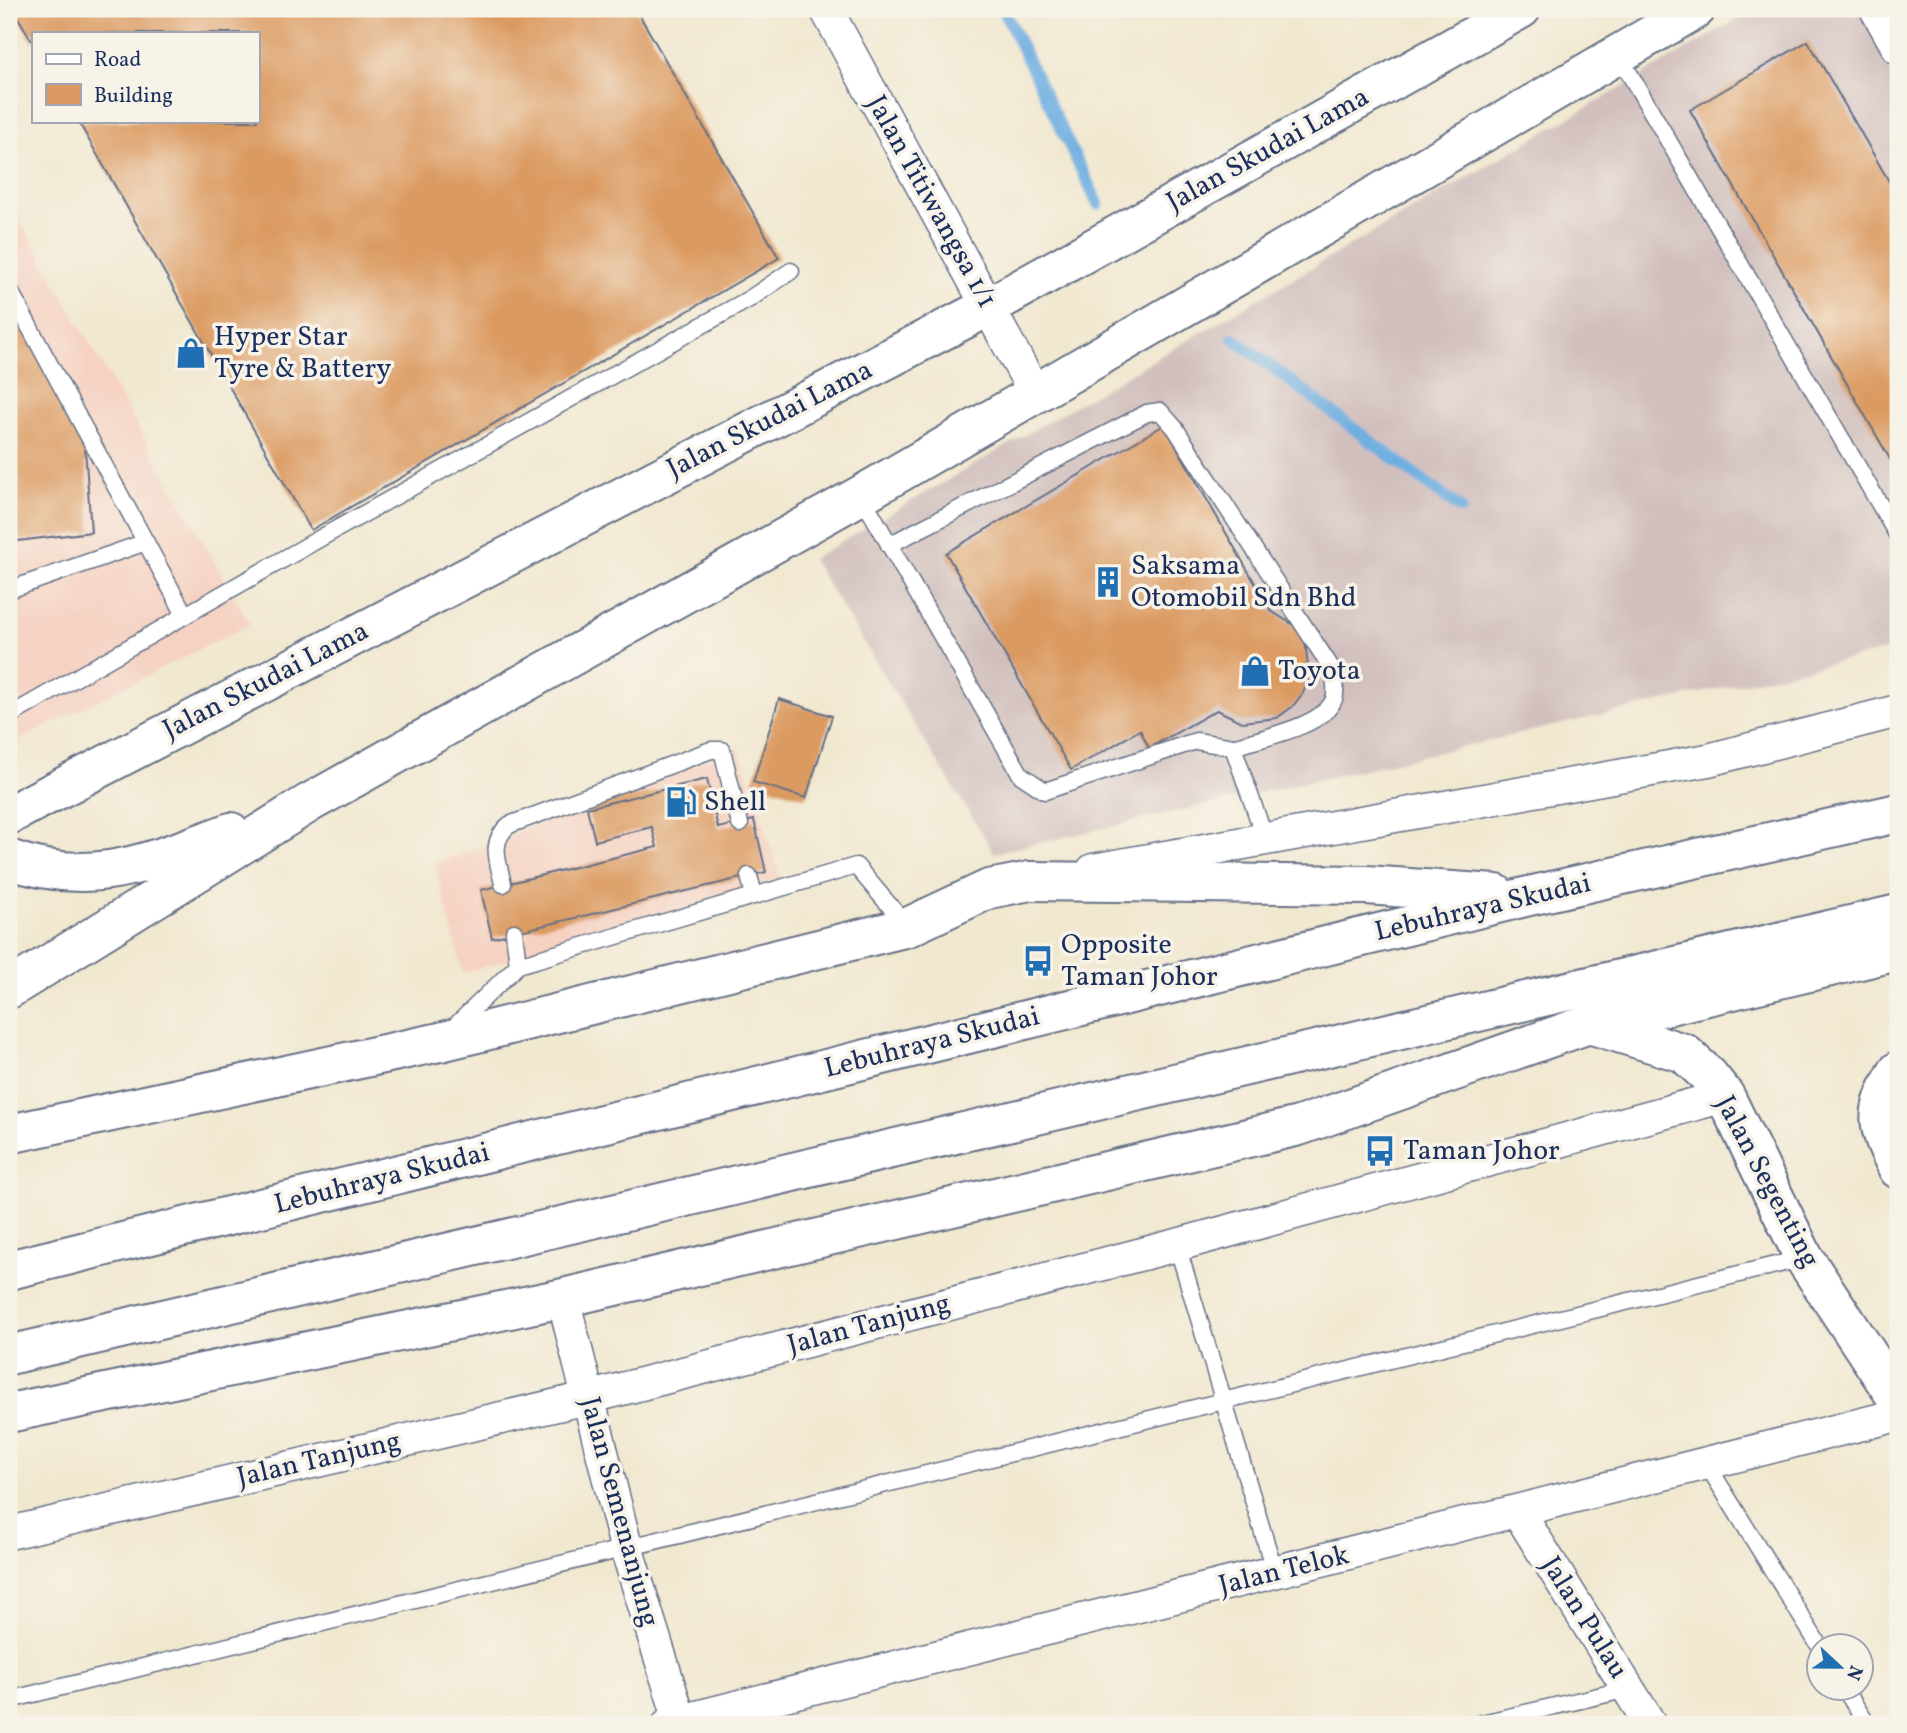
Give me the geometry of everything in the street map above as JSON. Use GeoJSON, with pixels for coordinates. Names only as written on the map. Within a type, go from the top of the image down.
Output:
{"type":"FeatureCollection","features":[{"type":"Feature","properties":{"kind":"main road","name":"Jalan Skudai Lama"},"geometry":{"type":"LineString","coordinates":[[9,815],[988,307],[1521,9]]}},
{"type":"Feature","properties":{"kind":"main road"},"geometry":{"type":"LineString","coordinates":[[9,989],[309,803],[1036,395],[1696,9]]}},
{"type":"Feature","properties":{"kind":"main road"},"geometry":{"type":"LineString","coordinates":[[9,859],[27,866],[74,873],[131,868],[309,803]]}},
{"type":"Feature","properties":{"kind":"main road","name":"Lebuhraya Skudai"},"geometry":{"type":"LineString","coordinates":[[9,1270],[1529,896],[1898,813]]}},
{"type":"Feature","properties":{"kind":"main road"},"geometry":{"type":"LineString","coordinates":[[9,1134],[440,1042],[908,927],[989,889],[1030,881],[1366,885],[1529,896]]}},
{"type":"Feature","properties":{"kind":"main road"},"geometry":{"type":"LineString","coordinates":[[9,1355],[1898,914]]}},
{"type":"Feature","properties":{"kind":"main road"},"geometry":{"type":"LineString","coordinates":[[9,1413],[563,1298],[1299,1126],[1589,1024],[1898,951]]}},
{"type":"Feature","properties":{"kind":"main road","name":"Jalan Segenting"},"geometry":{"type":"LineString","coordinates":[[1589,1024],[1684,1054],[1709,1076],[1724,1096],[1804,1258],[1898,1400]]}},
{"type":"Feature","properties":{"kind":"main road"},"geometry":{"type":"LineString","coordinates":[[1898,1071],[1879,1111],[1883,1136],[1898,1170]]}},
{"type":"Feature","properties":{"kind":"main road"},"geometry":{"type":"LineString","coordinates":[[1804,1258],[1898,1364]]}},
{"type":"Feature","properties":{"kind":"street","name":"Jalan Titiwangsa 1/1"},"geometry":{"type":"LineString","coordinates":[[826,9],[1036,395]]}},
{"type":"Feature","properties":{"kind":"street"},"geometry":{"type":"LineString","coordinates":[[1876,9],[1898,48]]}},
{"type":"Feature","properties":{"kind":"street"},"geometry":{"type":"LineString","coordinates":[[1030,881],[1708,760],[1898,711]]}},
{"type":"Feature","properties":{"kind":"street","name":"Jalan Tanjung"},"geometry":{"type":"LineString","coordinates":[[9,1533],[587,1398],[1177,1245],[1724,1096]]}},
{"type":"Feature","properties":{"kind":"street","name":"Jalan Semenanjung"},"geometry":{"type":"LineString","coordinates":[[563,1298],[626,1547],[677,1723]]}},
{"type":"Feature","properties":{"kind":"street","name":"Jalan Telok"},"geometry":{"type":"LineString","coordinates":[[677,1723],[1898,1415]]}},
{"type":"Feature","properties":{"kind":"street","name":"Jalan Pulau"},"geometry":{"type":"LineString","coordinates":[[1518,1513],[1650,1724]]}},
{"type":"Feature","properties":{"kind":"lane"},"geometry":{"type":"LineString","coordinates":[[1618,54],[1898,536]]}},
{"type":"Feature","properties":{"kind":"lane"},"geometry":{"type":"LineString","coordinates":[[9,716],[751,298],[792,271]]}},
{"type":"Feature","properties":{"kind":"lane"},"geometry":{"type":"LineString","coordinates":[[9,289],[185,615]]}},
{"type":"Feature","properties":{"kind":"lane"},"geometry":{"type":"LineString","coordinates":[[861,495],[889,545],[1021,775],[1045,791],[1090,773],[1196,741],[1233,747],[1308,723],[1324,715],[1335,698],[1334,672],[1175,428],[1160,411],[1147,413],[889,545]]}},
{"type":"Feature","properties":{"kind":"lane"},"geometry":{"type":"LineString","coordinates":[[9,590],[146,542]]}},
{"type":"Feature","properties":{"kind":"lane"},"geometry":{"type":"LineString","coordinates":[[1233,747],[1266,841]]}},
{"type":"Feature","properties":{"kind":"lane"},"geometry":{"type":"LineString","coordinates":[[503,884],[495,848],[498,834],[509,825],[710,750],[722,750],[727,760],[740,824]]}},
{"type":"Feature","properties":{"kind":"lane"},"geometry":{"type":"LineString","coordinates":[[440,1042],[518,965],[856,866],[908,927]]}},
{"type":"Feature","properties":{"kind":"lane"},"geometry":{"type":"LineString","coordinates":[[749,876],[754,895]]}},
{"type":"Feature","properties":{"kind":"lane"},"geometry":{"type":"LineString","coordinates":[[514,932],[518,965]]}},
{"type":"Feature","properties":{"kind":"lane"},"geometry":{"type":"LineString","coordinates":[[1177,1245],[1275,1573]]}},
{"type":"Feature","properties":{"kind":"lane"},"geometry":{"type":"LineString","coordinates":[[9,1700],[1804,1258]]}},
{"type":"Feature","properties":{"kind":"lane"},"geometry":{"type":"LineString","coordinates":[[1706,1463],[1810,1632]]}},
{"type":"Feature","properties":{"kind":"lane"},"geometry":{"type":"LineString","coordinates":[[1478,1724],[1628,1689]]}},
{"type":"Feature","properties":{"kind":"lane"},"geometry":{"type":"LineString","coordinates":[[1853,1702],[1867,1724]]}},
{"type":"Feature","properties":{"kind":"shaded area"},"geometry":{"type":"Polygon","coordinates":[[[1756,9],[1898,9],[1898,648],[994,853],[812,559],[1756,9]]]}},
{"type":"Feature","properties":{"kind":"shaded area"},"geometry":{"type":"Polygon","coordinates":[[[9,201],[250,624],[9,745],[9,201]]]}},
{"type":"Feature","properties":{"kind":"shaded area"},"geometry":{"type":"Polygon","coordinates":[[[739,747],[781,879],[463,973],[435,864],[739,747]]]}},
{"type":"Feature","properties":{"kind":"building"},"geometry":{"type":"Polygon","coordinates":[[[13,9],[636,9],[779,258],[311,530],[79,122],[259,122],[259,32],[32,32],[32,41],[13,9]]]}},
{"type":"Feature","properties":{"kind":"building"},"geometry":{"type":"Polygon","coordinates":[[[1808,41],[1898,197],[1898,473],[1690,110],[1808,41]]]}},
{"type":"Feature","properties":{"kind":"building"},"geometry":{"type":"Polygon","coordinates":[[[9,306],[84,433],[91,532],[9,542],[9,306]]]}},
{"type":"Feature","properties":{"kind":"building","name":"Saksama Otomobil Sdn Bhd"},"geometry":{"type":"Polygon","coordinates":[[[1164,425],[1271,611],[1295,626],[1305,640],[1309,676],[1303,693],[1292,707],[1277,718],[1242,722],[1217,710],[1149,748],[1140,730],[1071,770],[946,553],[1164,425]]]}},
{"type":"Feature","properties":{"kind":"building"},"geometry":{"type":"Polygon","coordinates":[[[779,699],[832,716],[806,798],[753,782],[779,699]]]}},
{"type":"Feature","properties":{"kind":"building"},"geometry":{"type":"Polygon","coordinates":[[[707,779],[718,828],[754,820],[766,872],[492,938],[481,890],[657,847],[652,827],[595,841],[587,808],[707,779]]]}},
{"type":"Feature","properties":{"kind":"waterway"},"geometry":{"type":"LineString","coordinates":[[1003,9],[1098,204]]}},
{"type":"Feature","properties":{"kind":"waterway"},"geometry":{"type":"LineString","coordinates":[[1233,338],[1461,509]]}},
{"type":"Feature","properties":{"kind":"place","name":"Hyper Star Tyre & Battery"},"geometry":{"type":"Point","coordinates":[191,353]}},
{"type":"Feature","properties":{"kind":"place","name":"Saksama Otomobil Sdn Bhd"},"geometry":{"type":"Point","coordinates":[1108,582]}},
{"type":"Feature","properties":{"kind":"place","name":"Toyota"},"geometry":{"type":"Point","coordinates":[1255,671]}},
{"type":"Feature","properties":{"kind":"place","name":"Shell"},"geometry":{"type":"Point","coordinates":[681,802]}},
{"type":"Feature","properties":{"kind":"place","name":"Opposite Taman Johor"},"geometry":{"type":"Point","coordinates":[1038,961]}},
{"type":"Feature","properties":{"kind":"place","name":"Taman Johor"},"geometry":{"type":"Point","coordinates":[1380,1151]}}]}
